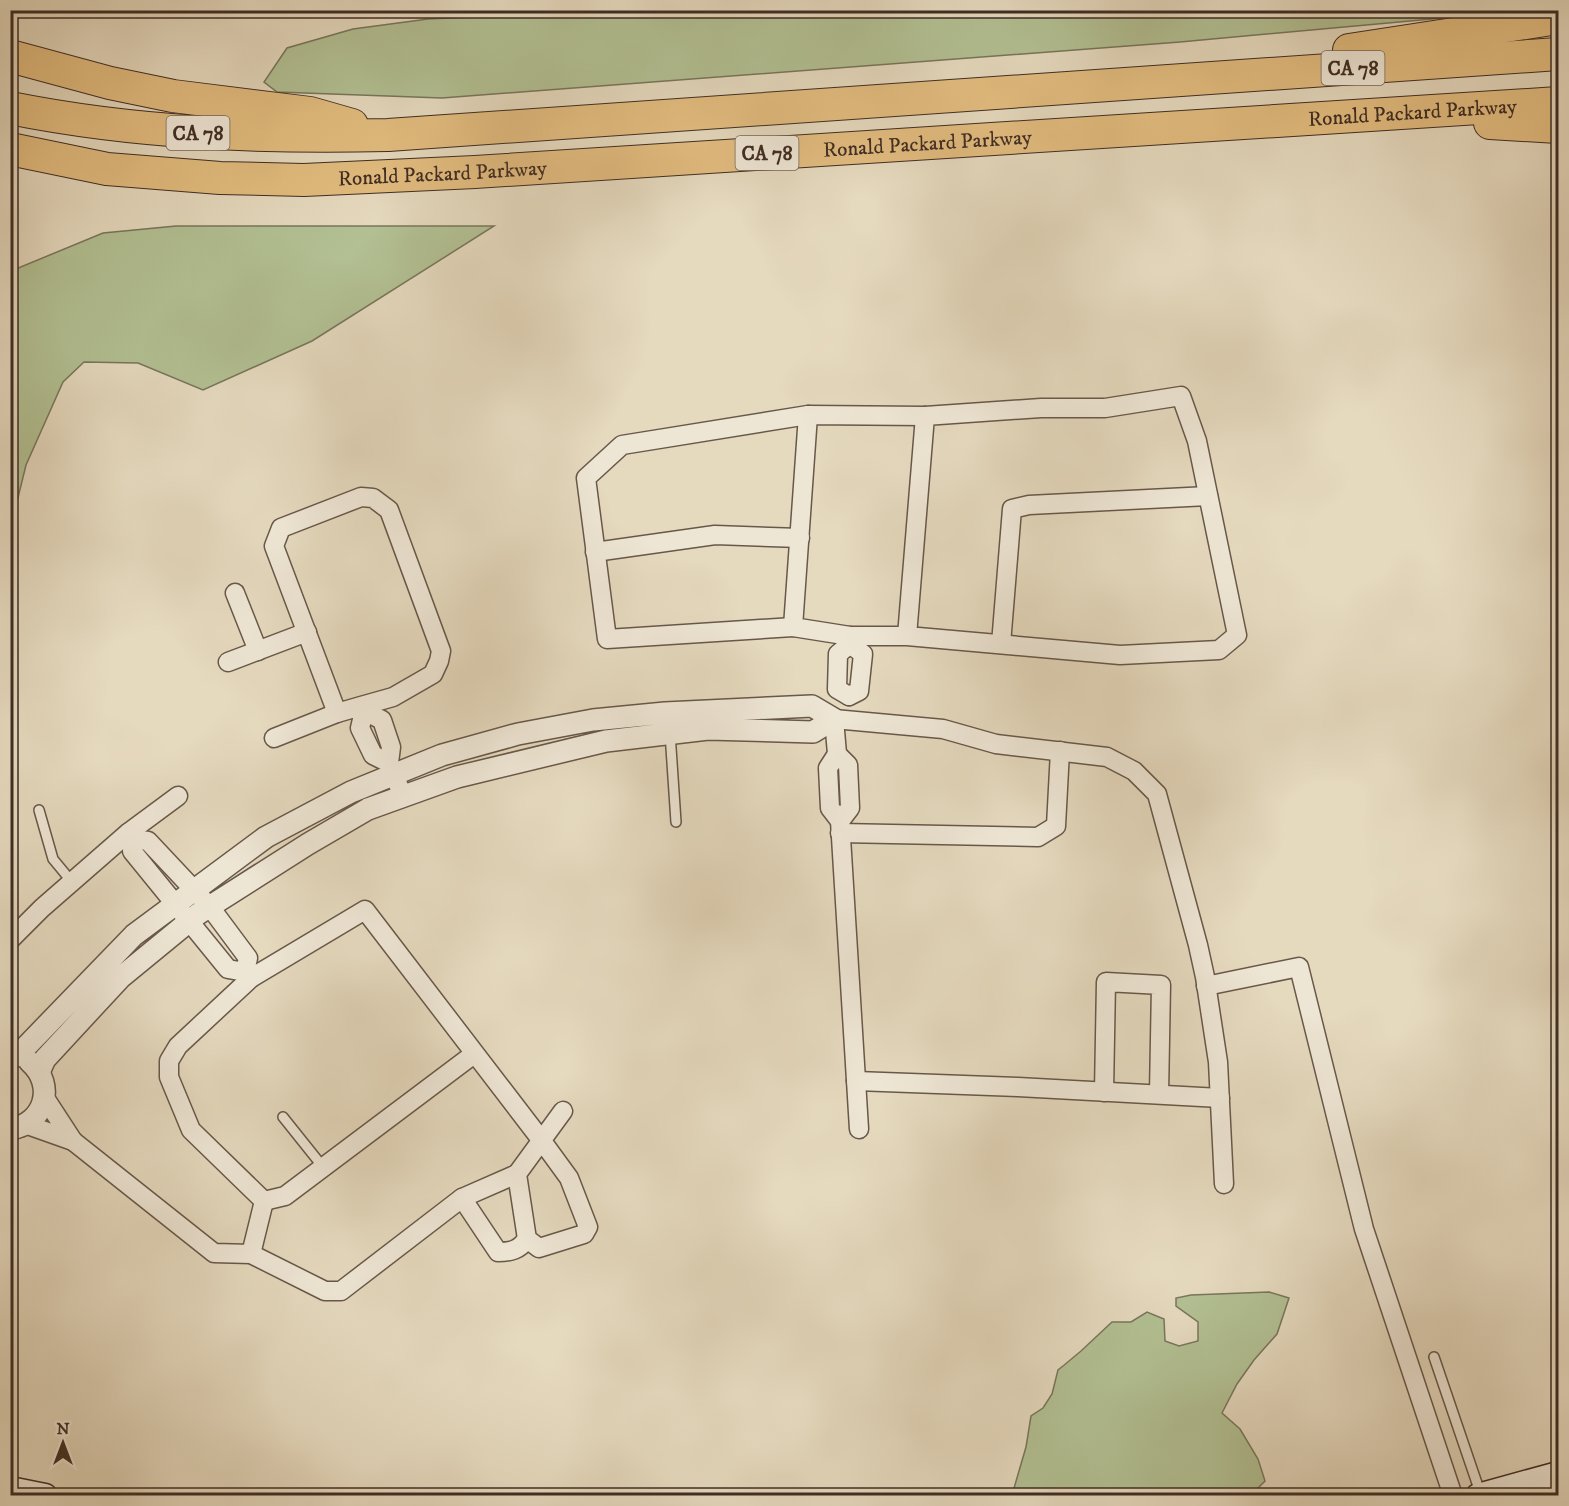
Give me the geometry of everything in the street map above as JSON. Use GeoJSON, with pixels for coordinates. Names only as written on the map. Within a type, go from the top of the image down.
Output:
{"type":"FeatureCollection","features":[{"type":"Feature","properties":{"kind":"highway"},"geometry":{"type":"LineString","coordinates":[[1147,82],[1558,18]]}},
{"type":"Feature","properties":{"kind":"highway","name":"Ronald Packard Parkway"},"geometry":{"type":"LineString","coordinates":[[10,108],[99,123],[168,131],[239,135],[388,135],[1558,54]]}},
{"type":"Feature","properties":{"kind":"highway"},"geometry":{"type":"LineString","coordinates":[[10,56],[110,83],[173,96],[310,113],[388,135]]}},
{"type":"Feature","properties":{"kind":"highway","name":"Ronald Packard Parkway"},"geometry":{"type":"LineString","coordinates":[[10,149],[107,169],[220,178],[304,180],[372,178],[1558,103]]}},
{"type":"Feature","properties":{"kind":"highway"},"geometry":{"type":"LineString","coordinates":[[1427,112],[1501,125],[1558,127]]}},
{"type":"Feature","properties":{"kind":"highway"},"geometry":{"type":"LineString","coordinates":[[10,161],[107,169]]}},
{"type":"Feature","properties":{"kind":"main road"},"geometry":{"type":"LineString","coordinates":[[1479,1495],[1558,1474]]}},
{"type":"Feature","properties":{"kind":"main road"},"geometry":{"type":"LineString","coordinates":[[10,1489],[45,1496]]}},
{"type":"Feature","properties":{"kind":"street"},"geometry":{"type":"LineString","coordinates":[[1181,396],[1197,441],[1237,634],[1219,650],[1120,656],[907,636],[850,640],[794,627],[606,639],[586,478],[622,445],[808,415],[925,416],[1041,408],[1105,408],[1181,396]]}},
{"type":"Feature","properties":{"kind":"street"},"geometry":{"type":"LineString","coordinates":[[794,627],[808,415]]}},
{"type":"Feature","properties":{"kind":"street"},"geometry":{"type":"LineString","coordinates":[[907,636],[925,416]]}},
{"type":"Feature","properties":{"kind":"street"},"geometry":{"type":"LineString","coordinates":[[1001,644],[1012,509],[1029,505],[1208,496]]}},
{"type":"Feature","properties":{"kind":"street"},"geometry":{"type":"LineString","coordinates":[[274,738],[337,713],[363,709],[393,697],[433,674],[440,661],[441,651],[389,510],[373,498],[361,497],[347,501],[281,528],[274,546],[337,713]]}},
{"type":"Feature","properties":{"kind":"street"},"geometry":{"type":"LineString","coordinates":[[595,552],[715,535],[800,538]]}},
{"type":"Feature","properties":{"kind":"street"},"geometry":{"type":"LineString","coordinates":[[235,592],[258,651]]}},
{"type":"Feature","properties":{"kind":"street"},"geometry":{"type":"LineString","coordinates":[[228,662],[307,632]]}},
{"type":"Feature","properties":{"kind":"street"},"geometry":{"type":"LineString","coordinates":[[850,640],[863,654],[859,691],[849,696],[841,720],[837,754],[848,765],[850,808],[840,827],[859,1129]]}},
{"type":"Feature","properties":{"kind":"street"},"geometry":{"type":"LineString","coordinates":[[563,1111],[517,1174],[462,1198],[341,1291],[325,1291],[251,1254],[214,1253],[73,1141],[45,1098],[39,1072],[27,1060],[14,1055],[134,935],[266,837],[391,769],[518,734],[592,720],[665,713],[812,706],[841,720],[943,729],[996,744],[1107,757],[1134,771],[1157,794],[1198,945],[1206,986],[1218,1062],[1224,1184]]}},
{"type":"Feature","properties":{"kind":"street"},"geometry":{"type":"LineString","coordinates":[[363,709],[360,728],[373,755],[391,769],[404,796]]}},
{"type":"Feature","properties":{"kind":"street"},"geometry":{"type":"LineString","coordinates":[[39,1072],[45,1059],[120,978],[189,921],[308,844],[368,809],[457,777],[606,741],[708,729],[813,732],[841,720]]}},
{"type":"Feature","properties":{"kind":"street"},"geometry":{"type":"LineString","coordinates":[[840,827],[1038,837],[1056,826],[1060,752]]}},
{"type":"Feature","properties":{"kind":"street"},"geometry":{"type":"LineString","coordinates":[[10,940],[72,882],[178,796]]}},
{"type":"Feature","properties":{"kind":"street"},"geometry":{"type":"LineString","coordinates":[[131,836],[148,842],[210,908],[248,958],[248,975]]}},
{"type":"Feature","properties":{"kind":"street"},"geometry":{"type":"LineString","coordinates":[[131,836],[132,851],[228,969],[248,975]]}},
{"type":"Feature","properties":{"kind":"street"},"geometry":{"type":"LineString","coordinates":[[264,1201],[191,1130],[170,1077],[170,1061],[177,1046],[248,975],[365,910],[569,1178],[588,1227],[584,1234],[539,1248],[527,1239],[517,1174]]}},
{"type":"Feature","properties":{"kind":"street"},"geometry":{"type":"LineString","coordinates":[[1206,986],[1299,967],[1364,1229],[1453,1496]]}},
{"type":"Feature","properties":{"kind":"street"},"geometry":{"type":"LineString","coordinates":[[1104,1092],[1106,982],[1161,985],[1159,1095]]}},
{"type":"Feature","properties":{"kind":"street"},"geometry":{"type":"LineString","coordinates":[[264,1201],[285,1196],[474,1054]]}},
{"type":"Feature","properties":{"kind":"street"},"geometry":{"type":"LineString","coordinates":[[856,1081],[1220,1098]]}},
{"type":"Feature","properties":{"kind":"street"},"geometry":{"type":"LineString","coordinates":[[18,1127],[34,1117],[45,1098]]}},
{"type":"Feature","properties":{"kind":"street"},"geometry":{"type":"LineString","coordinates":[[18,1127],[73,1141]]}},
{"type":"Feature","properties":{"kind":"street"},"geometry":{"type":"LineString","coordinates":[[462,1198],[498,1252],[508,1252],[521,1247],[527,1239]]}},
{"type":"Feature","properties":{"kind":"street"},"geometry":{"type":"LineString","coordinates":[[251,1254],[264,1201]]}},
{"type":"Feature","properties":{"kind":"lane"},"geometry":{"type":"LineString","coordinates":[[670,734],[676,822]]}},
{"type":"Feature","properties":{"kind":"lane"},"geometry":{"type":"LineString","coordinates":[[39,810],[53,859],[72,882]]}},
{"type":"Feature","properties":{"kind":"lane"},"geometry":{"type":"LineString","coordinates":[[283,1117],[323,1167]]}},
{"type":"Feature","properties":{"kind":"lane"},"geometry":{"type":"LineString","coordinates":[[1434,1357],[1479,1495]]}},
{"type":"Feature","properties":{"kind":"green space"},"geometry":{"type":"Polygon","coordinates":[[[623,10],[1505,11],[1180,42],[442,98],[277,92],[264,82],[287,48],[353,29],[428,19],[623,10]]]}},
{"type":"Feature","properties":{"kind":"green space"},"geometry":{"type":"Polygon","coordinates":[[[176,226],[494,226],[312,341],[203,390],[138,363],[84,362],[63,382],[26,465],[15,510],[11,513],[11,271],[103,233],[176,226]]]}},
{"type":"Feature","properties":{"kind":"green space"},"geometry":{"type":"Polygon","coordinates":[[[1269,1292],[1289,1298],[1277,1334],[1237,1384],[1222,1413],[1240,1429],[1258,1459],[1265,1481],[1254,1492],[1197,1495],[1012,1495],[1026,1447],[1031,1416],[1043,1408],[1052,1394],[1058,1370],[1112,1322],[1131,1322],[1147,1312],[1164,1319],[1165,1341],[1179,1346],[1198,1341],[1198,1322],[1176,1306],[1176,1298],[1191,1295],[1269,1292]]]}}]}
